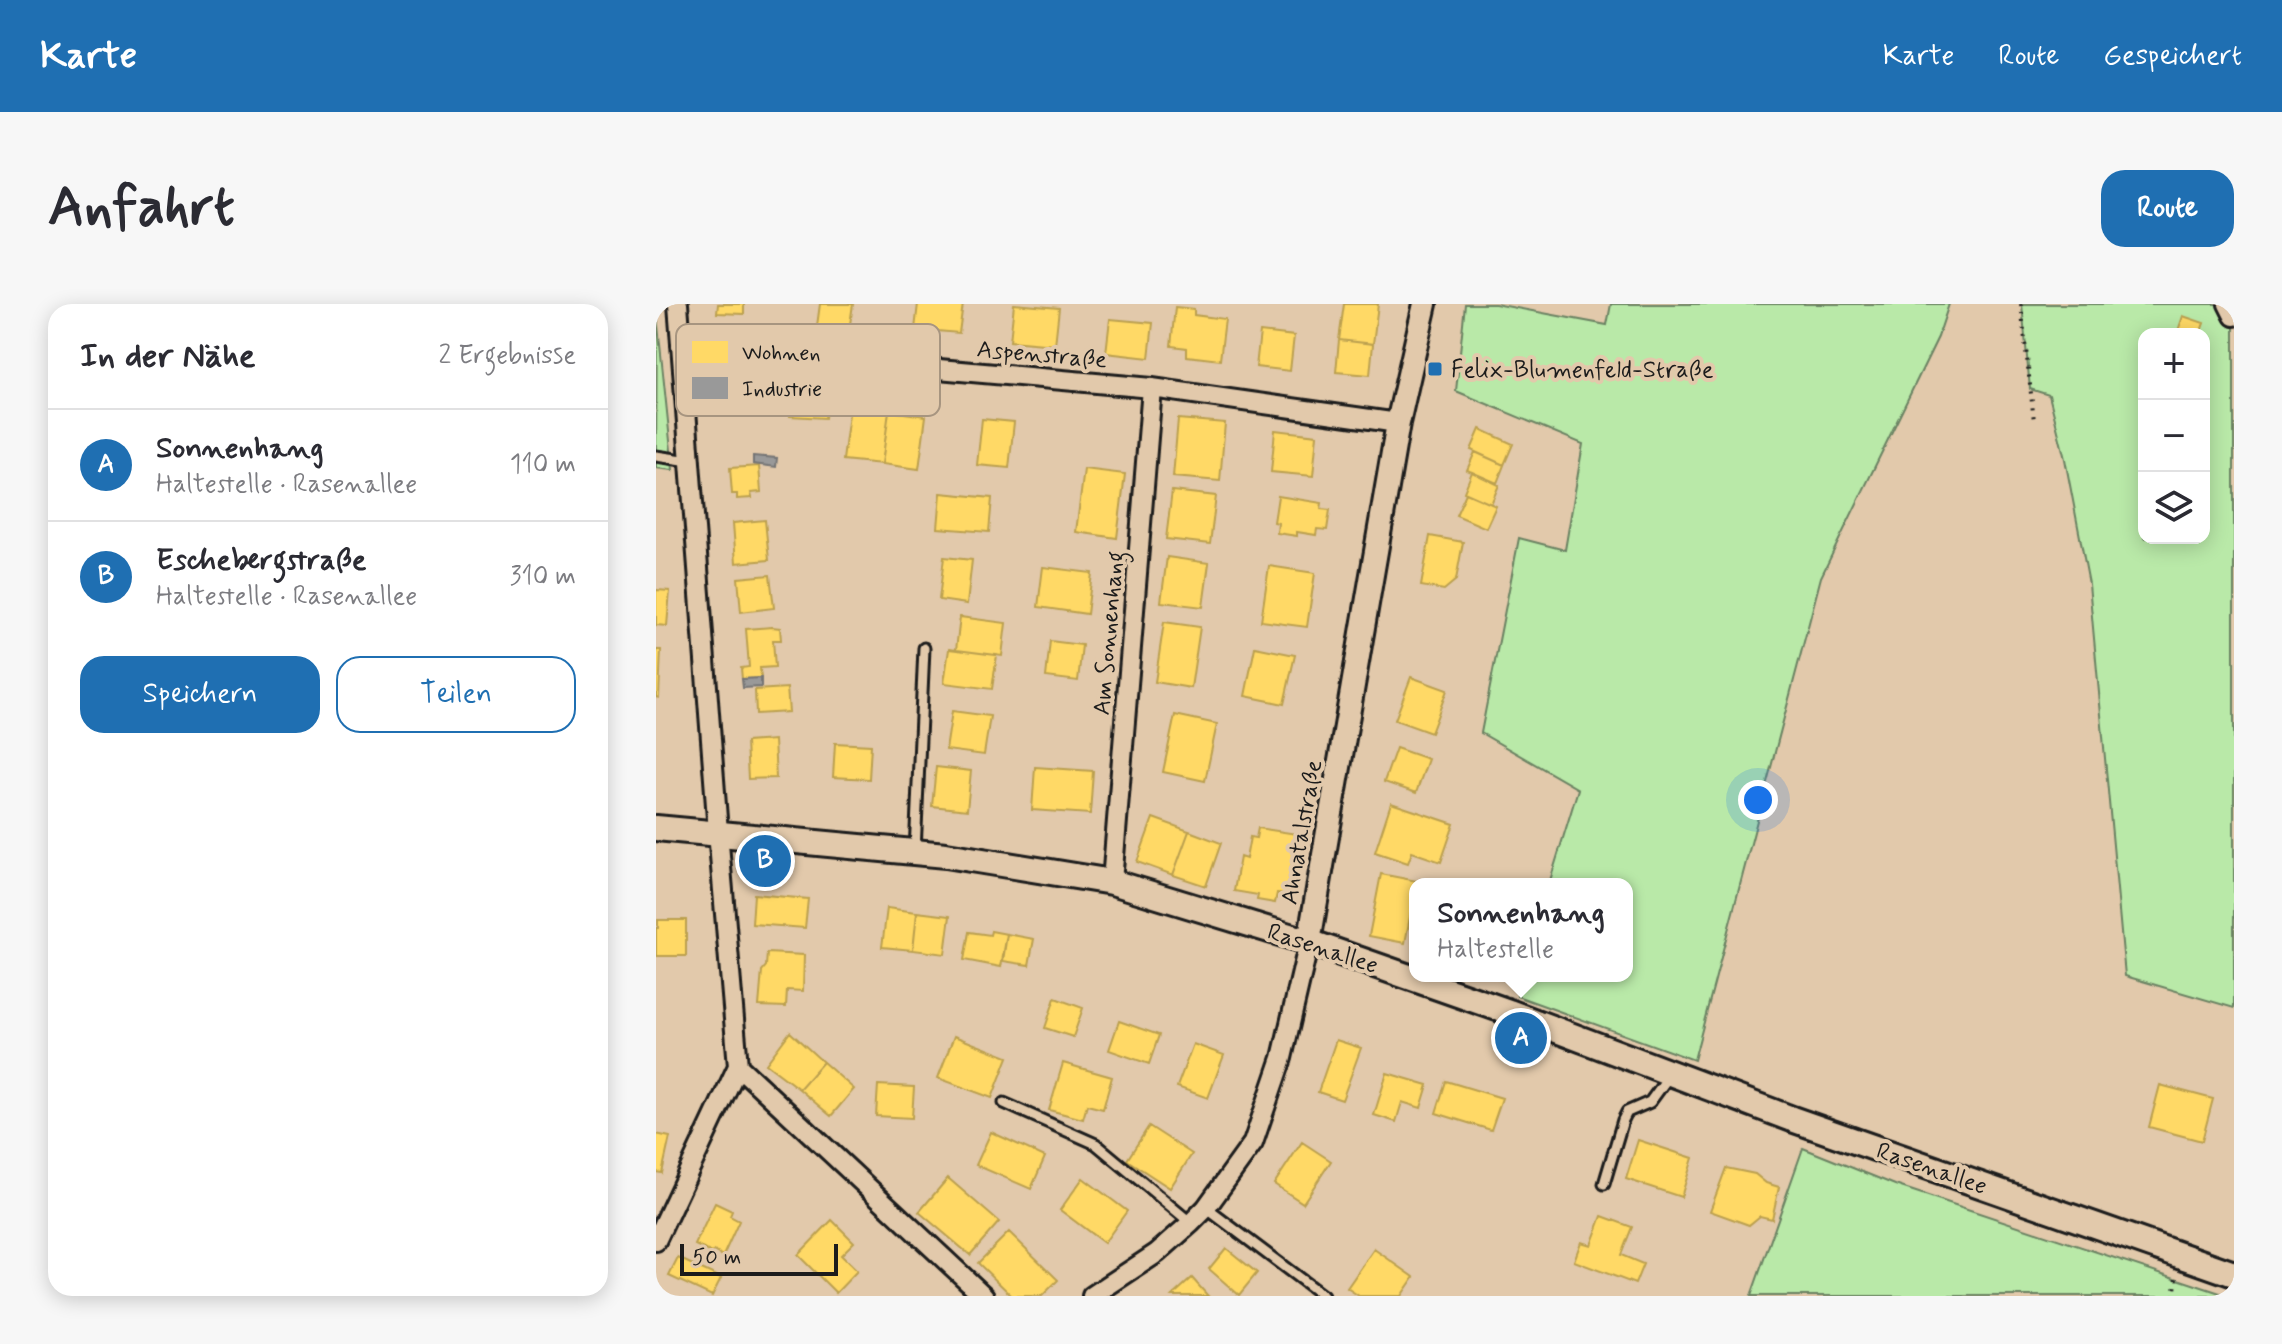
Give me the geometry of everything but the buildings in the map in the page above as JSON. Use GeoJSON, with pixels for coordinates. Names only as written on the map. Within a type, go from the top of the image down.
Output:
{"type":"FeatureCollection","features":[{"type":"Feature","properties":{"kind":"main road","name":"Rasenallee"},"geometry":{"type":"LineString","coordinates":[[656,828],[946,855],[1112,882],[1309,942],[1409,977]]}},
{"type":"Feature","properties":{"kind":"main road","name":"Rasenallee"},"geometry":{"type":"LineString","coordinates":[[1423,982],[1792,1119],[2234,1274]]}},
{"type":"Feature","properties":{"kind":"street"},"geometry":{"type":"LineString","coordinates":[[678,304],[679,324]]}},
{"type":"Feature","properties":{"kind":"street","name":"Ahnatalstraße"},"geometry":{"type":"LineString","coordinates":[[1092,1296],[1157,1253],[1206,1208],[1253,1143],[1282,1058],[1309,942],[1398,423],[1425,304]]}},
{"type":"Feature","properties":{"kind":"street"},"geometry":{"type":"LineString","coordinates":[[2228,304],[2234,316]]}},
{"type":"Feature","properties":{"kind":"street","name":"Aspenstraße"},"geometry":{"type":"LineString","coordinates":[[940,369],[1152,388],[1398,423]]}},
{"type":"Feature","properties":{"kind":"street","name":"Am Sonnenhang"},"geometry":{"type":"LineString","coordinates":[[1112,882],[1152,388]]}},
{"type":"Feature","properties":{"kind":"street"},"geometry":{"type":"LineString","coordinates":[[656,1241],[738,1066],[686,416]]}},
{"type":"Feature","properties":{"kind":"street"},"geometry":{"type":"LineString","coordinates":[[738,1066],[984,1296]]}},
{"type":"Feature","properties":{"kind":"lane"},"geometry":{"type":"LineString","coordinates":[[656,456],[690,461]]}},
{"type":"Feature","properties":{"kind":"lane"},"geometry":{"type":"LineString","coordinates":[[915,852],[924,648]]}},
{"type":"Feature","properties":{"kind":"lane"},"geometry":{"type":"LineString","coordinates":[[1604,1184],[1627,1112],[1650,1102],[1671,1073]]}},
{"type":"Feature","properties":{"kind":"lane"},"geometry":{"type":"LineString","coordinates":[[1004,1103],[1096,1144],[1191,1223]]}},
{"type":"Feature","properties":{"kind":"lane"},"geometry":{"type":"LineString","coordinates":[[1206,1208],[1323,1296]]}},
{"type":"Feature","properties":{"kind":"path"},"geometry":{"type":"LineString","coordinates":[[2021,304],[2034,421]]}},
{"type":"Feature","properties":{"kind":"green space"},"geometry":{"type":"Polygon","coordinates":[[[657,304],[658,325],[673,470],[656,468],[657,304]]]}},
{"type":"Feature","properties":{"kind":"green space"},"geometry":{"type":"Polygon","coordinates":[[[1465,304],[1495,304],[1607,325],[1611,304],[1949,304],[1938,337],[1821,577],[1694,1060],[1517,996],[1520,982],[1633,982],[1633,878],[1551,878],[1578,789],[1481,733],[1519,538],[1565,550],[1583,444],[1456,391],[1465,304]]]}},
{"type":"Feature","properties":{"kind":"green space"},"geometry":{"type":"Polygon","coordinates":[[[2022,304],[2223,304],[2234,327],[2234,1008],[2125,976],[2089,584],[2065,459],[2049,395],[2030,389],[2022,304]]]}},
{"type":"Feature","properties":{"kind":"green space"},"geometry":{"type":"Polygon","coordinates":[[[1803,1148],[1895,1185],[2229,1296],[1751,1296],[1803,1148]]]}},
{"type":"Feature","properties":{"kind":"place","name":"Felix-Blumenfeld-Straße"},"geometry":{"type":"Point","coordinates":[1435,369]}},
{"type":"Feature","properties":{"kind":"place","name":"Eschebergstraße"},"geometry":{"type":"Point","coordinates":[765,861]}},
{"type":"Feature","properties":{"kind":"place","name":"Sonnenhang"},"geometry":{"type":"Point","coordinates":[1521,1038]}}]}
